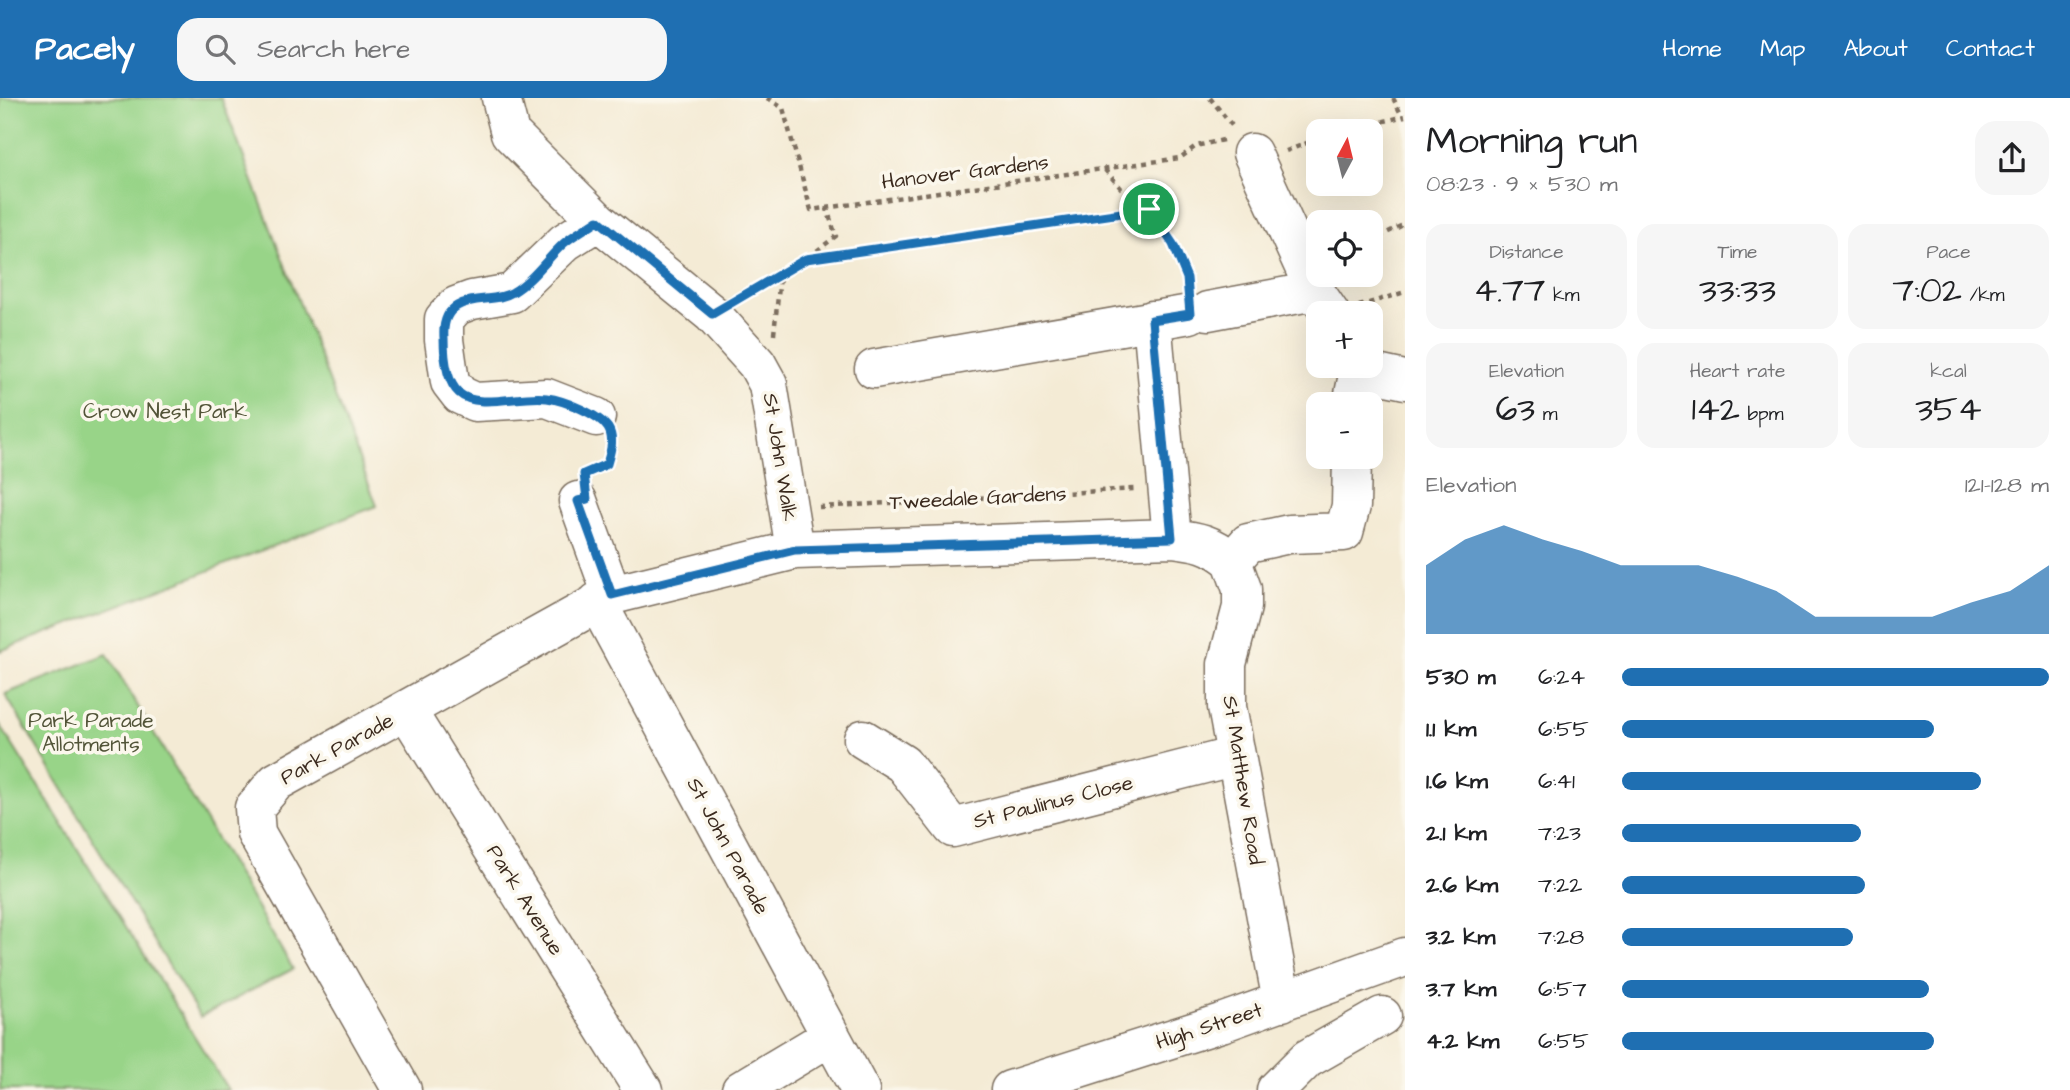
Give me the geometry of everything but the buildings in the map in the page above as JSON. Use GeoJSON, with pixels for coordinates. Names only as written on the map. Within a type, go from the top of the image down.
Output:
{"type":"FeatureCollection","features":[{"type":"Feature","properties":{"kind":"street","name":"St John Walk"},"geometry":{"type":"LineString","coordinates":[[501,98],[510,133],[598,220],[712,314],[757,365],[768,384],[795,550]]}},
{"type":"Feature","properties":{"kind":"street"},"geometry":{"type":"LineString","coordinates":[[1241,145],[1328,301]]}},
{"type":"Feature","properties":{"kind":"street"},"geometry":{"type":"LineString","coordinates":[[596,417],[547,398],[475,402],[460,394],[450,382],[444,319],[456,306],[472,300],[512,293],[565,243],[598,220]]}},
{"type":"Feature","properties":{"kind":"street"},"geometry":{"type":"LineString","coordinates":[[874,369],[1199,313],[1306,306]]}},
{"type":"Feature","properties":{"kind":"street"},"geometry":{"type":"LineString","coordinates":[[1152,320],[1172,538]]}},
{"type":"Feature","properties":{"kind":"street"},"geometry":{"type":"LineString","coordinates":[[1356,380],[1405,380]]}},
{"type":"Feature","properties":{"kind":"street"},"geometry":{"type":"LineString","coordinates":[[1231,561],[1248,543],[1289,534],[1344,532],[1351,506],[1352,469]]}},
{"type":"Feature","properties":{"kind":"street","name":"St John Parade"},"geometry":{"type":"LineString","coordinates":[[578,501],[604,598],[860,1090]]}},
{"type":"Feature","properties":{"kind":"street","name":"Park Parade"},"geometry":{"type":"LineString","coordinates":[[402,1090],[256,833],[254,808],[276,782],[604,598],[795,550],[1172,538],[1199,541],[1217,548],[1231,561]]}},
{"type":"Feature","properties":{"kind":"street","name":"St Matthew Road"},"geometry":{"type":"LineString","coordinates":[[1231,561],[1242,589],[1242,607],[1227,664],[1227,707],[1282,1002]]}},
{"type":"Feature","properties":{"kind":"street","name":"Park Avenue"},"geometry":{"type":"LineString","coordinates":[[407,710],[643,1090]]}},
{"type":"Feature","properties":{"kind":"street","name":"St Paulinus Close"},"geometry":{"type":"LineString","coordinates":[[863,739],[903,764],[953,828],[1236,756]]}},
{"type":"Feature","properties":{"kind":"street","name":"High Street"},"geometry":{"type":"LineString","coordinates":[[1010,1090],[1282,1002],[1405,957]]}},
{"type":"Feature","properties":{"kind":"street"},"geometry":{"type":"LineString","coordinates":[[1276,1090],[1307,1059],[1382,1016]]}},
{"type":"Feature","properties":{"kind":"street"},"geometry":{"type":"LineString","coordinates":[[741,1090],[831,1036]]}},
{"type":"Feature","properties":{"kind":"path"},"geometry":{"type":"LineString","coordinates":[[712,314],[780,276],[836,236],[826,206],[811,210],[783,108],[767,98]]}},
{"type":"Feature","properties":{"kind":"path"},"geometry":{"type":"LineString","coordinates":[[1383,121],[1404,116],[1393,98]]}},
{"type":"Feature","properties":{"kind":"path","name":"Hanover Gardens"},"geometry":{"type":"LineString","coordinates":[[826,206],[1180,159],[1196,146],[1241,145]]}},
{"type":"Feature","properties":{"kind":"path"},"geometry":{"type":"LineString","coordinates":[[1105,170],[1128,196],[1149,209],[1173,244],[1199,313]]}},
{"type":"Feature","properties":{"kind":"path"},"geometry":{"type":"LineString","coordinates":[[806,259],[1149,209]]}},
{"type":"Feature","properties":{"kind":"path"},"geometry":{"type":"LineString","coordinates":[[1383,235],[1405,224]]}},
{"type":"Feature","properties":{"kind":"path"},"geometry":{"type":"LineString","coordinates":[[768,384],[780,276]]}},
{"type":"Feature","properties":{"kind":"path"},"geometry":{"type":"LineString","coordinates":[[1353,301],[1405,292]]}},
{"type":"Feature","properties":{"kind":"path"},"geometry":{"type":"LineString","coordinates":[[578,501],[587,499],[584,474],[607,464],[612,448],[608,429],[596,417]]}},
{"type":"Feature","properties":{"kind":"path","name":"Tweedale Gardens"},"geometry":{"type":"LineString","coordinates":[[788,509],[1167,487]]}},
{"type":"Feature","properties":{"kind":"green space","name":"Crow Nest Park"},"geometry":{"type":"Polygon","coordinates":[[[0,98],[221,98],[377,506],[0,651],[0,98]]]}},
{"type":"Feature","properties":{"kind":"green space","name":"Park Parade Allotments"},"geometry":{"type":"Polygon","coordinates":[[[107,654],[293,969],[200,1017],[5,694],[107,654]]]}},
{"type":"Feature","properties":{"kind":"green space"},"geometry":{"type":"Polygon","coordinates":[[[0,725],[228,1090],[0,1090],[0,725]]]}},
{"type":"Feature","properties":{"kind":"route"},"geometry":{"type":"LineString","coordinates":[[1149,209],[1173,244],[1187,278],[1190,314],[1152,320],[1172,538],[795,550],[612,595],[578,501],[587,499],[584,474],[607,464],[612,448],[608,429],[596,417],[547,398],[475,402],[460,394],[450,382],[444,319],[456,306],[472,300],[512,293],[565,243],[598,220],[712,314],[806,259],[1149,209]]}}]}
